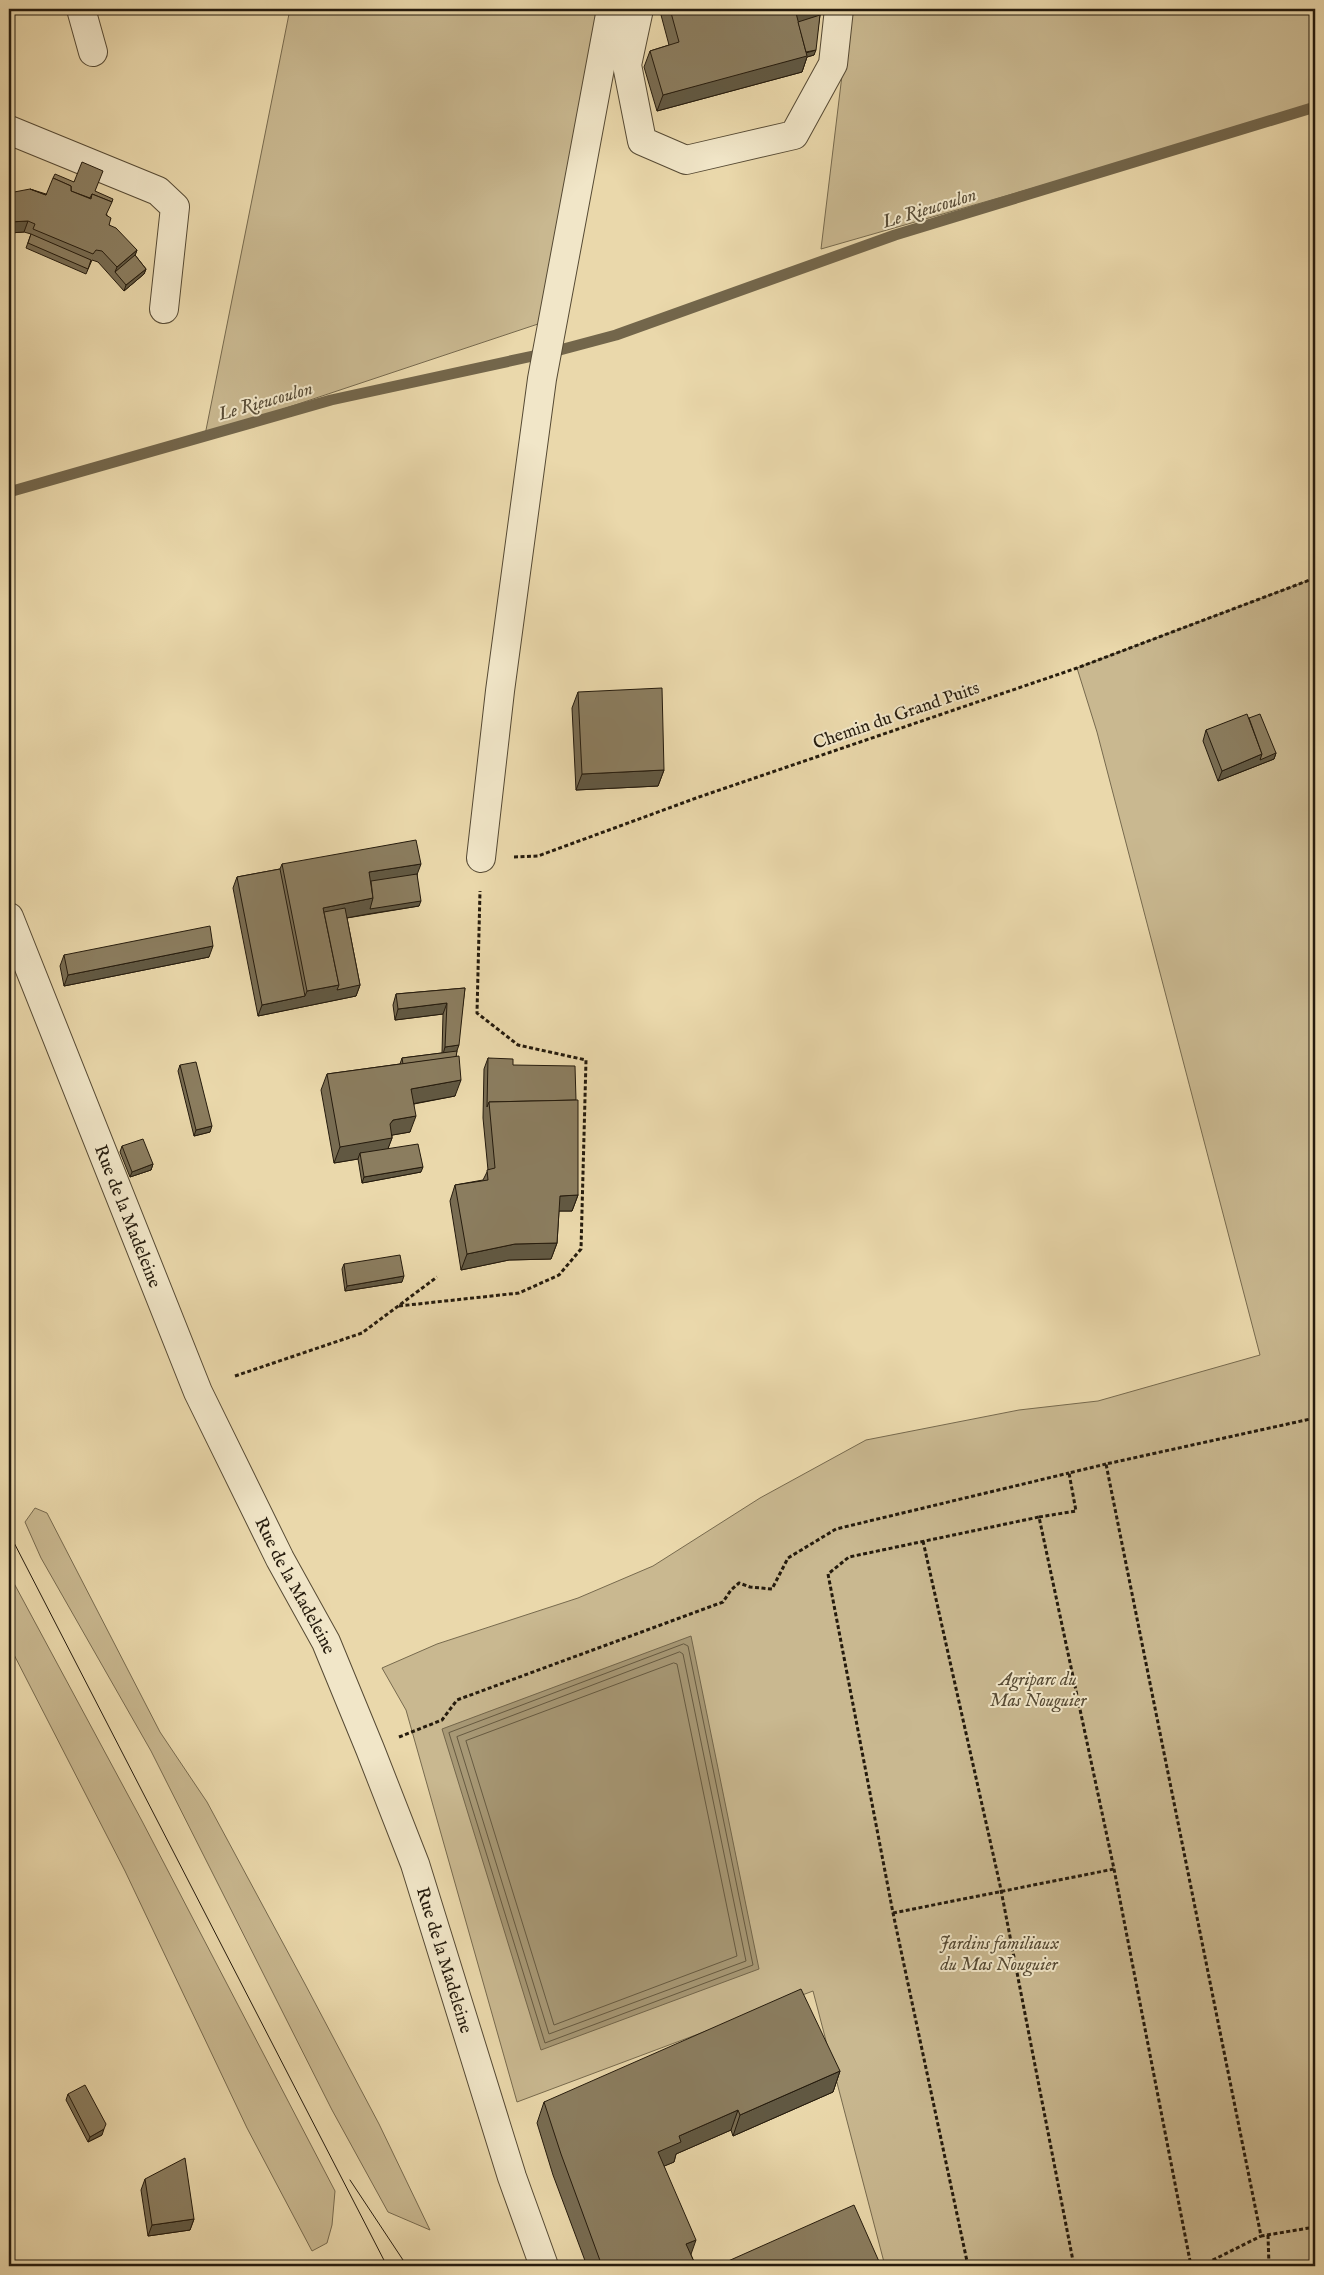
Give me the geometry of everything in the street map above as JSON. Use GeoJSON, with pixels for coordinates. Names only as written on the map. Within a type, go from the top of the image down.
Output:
{"type":"FeatureCollection","features":[{"type":"Feature","properties":{"kind":"street"},"geometry":{"type":"LineString","coordinates":[[81,9],[92,52]]}},
{"type":"Feature","properties":{"kind":"street"},"geometry":{"type":"LineString","coordinates":[[481,858],[500,691],[542,379],[611,9]]}},
{"type":"Feature","properties":{"kind":"street"},"geometry":{"type":"LineString","coordinates":[[639,9],[627,65],[642,141],[686,160],[794,135],[833,64],[840,9]]}},
{"type":"Feature","properties":{"kind":"street"},"geometry":{"type":"LineString","coordinates":[[9,130],[158,191],[175,207],[164,309]]}},
{"type":"Feature","properties":{"kind":"street","name":"Rue de la Madeleine"},"geometry":{"type":"LineString","coordinates":[[9,917],[198,1392],[280,1559],[326,1642],[370,1749],[415,1864],[512,2177],[544,2266]]}},
{"type":"Feature","properties":{"kind":"path","name":"Chemin du Grand Puits"},"geometry":{"type":"LineString","coordinates":[[481,858],[538,856],[708,794],[1078,668],[1315,578]]}},
{"type":"Feature","properties":{"kind":"path"},"geometry":{"type":"LineString","coordinates":[[399,1306],[519,1293],[559,1275],[580,1249],[586,1060],[518,1045],[477,1012],[481,858]]}},
{"type":"Feature","properties":{"kind":"path"},"geometry":{"type":"LineString","coordinates":[[235,1376],[362,1333],[437,1277]]}},
{"type":"Feature","properties":{"kind":"path"},"geometry":{"type":"LineString","coordinates":[[370,1749],[442,1720],[457,1700],[723,1602],[731,1590],[739,1583],[750,1587],[772,1590],[788,1558],[836,1529],[1106,1464],[1315,1418]]}},
{"type":"Feature","properties":{"kind":"path"},"geometry":{"type":"LineString","coordinates":[[1106,1464],[1261,2236]]}},
{"type":"Feature","properties":{"kind":"path"},"geometry":{"type":"LineString","coordinates":[[968,2266],[894,1913],[828,1574],[849,1557],[1076,1511],[1069,1473]]}},
{"type":"Feature","properties":{"kind":"path"},"geometry":{"type":"LineString","coordinates":[[1039,1517],[1114,1869],[1191,2266]]}},
{"type":"Feature","properties":{"kind":"path"},"geometry":{"type":"LineString","coordinates":[[923,1541],[1002,1892],[1074,2266]]}},
{"type":"Feature","properties":{"kind":"path"},"geometry":{"type":"LineString","coordinates":[[894,1913],[1114,1869]]}},
{"type":"Feature","properties":{"kind":"path"},"geometry":{"type":"LineString","coordinates":[[1201,2266],[1261,2236],[1315,2227]]}},
{"type":"Feature","properties":{"kind":"path"},"geometry":{"type":"LineString","coordinates":[[1268,2235],[1269,2266]]}},
{"type":"Feature","properties":{"kind":"green space"},"geometry":{"type":"Polygon","coordinates":[[[290,9],[604,9],[547,321],[205,435],[290,9]]]}},
{"type":"Feature","properties":{"kind":"green space"},"geometry":{"type":"Polygon","coordinates":[[[850,9],[1315,9],[1315,107],[821,249],[850,9]]]}},
{"type":"Feature","properties":{"kind":"green space","name":"Agriparc du Mas Nouguier"},"geometry":{"type":"Polygon","coordinates":[[[1315,578],[1315,2259],[1289,2266],[885,2266],[813,1991],[517,2102],[406,1710],[382,1668],[437,1644],[578,1598],[653,1566],[760,1498],[866,1440],[1019,1410],[1098,1401],[1260,1355],[1097,732],[1077,668],[1315,578]]]}},
{"type":"Feature","properties":{"kind":"green space"},"geometry":{"type":"Polygon","coordinates":[[[35,1508],[47,1513],[160,1732],[207,1802],[379,2124],[430,2230],[388,2212],[332,2110],[151,1751],[41,1558],[25,1522],[35,1508]]]}},
{"type":"Feature","properties":{"kind":"green space"},"geometry":{"type":"Polygon","coordinates":[[[9,1574],[142,1821],[335,2191],[332,2225],[327,2243],[312,2251],[247,2128],[125,1871],[9,1645],[9,1574]]]}},
{"type":"Feature","properties":{"kind":"water"},"geometry":{"type":"Polygon","coordinates":[[[691,1636],[759,1969],[541,2050],[442,1729],[691,1636]]]}},
{"type":"Feature","properties":{"kind":"building"},"geometry":{"type":"Polygon","coordinates":[[[670,9],[810,9],[796,13],[807,56],[663,95],[650,51],[679,42],[670,9]]]}},
{"type":"Feature","properties":{"kind":"building"},"geometry":{"type":"Polygon","coordinates":[[[820,15],[816,50],[806,52],[798,22],[820,15]]]}},
{"type":"Feature","properties":{"kind":"building"},"geometry":{"type":"Polygon","coordinates":[[[82,162],[103,171],[95,191],[113,199],[112,202],[92,194],[90,198],[71,191],[71,186],[53,178],[55,174],[74,182],[82,162]]]}},
{"type":"Feature","properties":{"kind":"building"},"geometry":{"type":"Polygon","coordinates":[[[53,178],[71,186],[71,191],[91,199],[92,194],[112,202],[106,215],[111,218],[109,225],[116,228],[137,250],[117,267],[102,251],[96,250],[93,254],[33,229],[35,224],[28,221],[9,222],[9,193],[30,189],[46,195],[53,178]]]}},
{"type":"Feature","properties":{"kind":"building"},"geometry":{"type":"Polygon","coordinates":[[[31,234],[91,260],[88,269],[28,243],[31,234]]]}},
{"type":"Feature","properties":{"kind":"building"},"geometry":{"type":"Polygon","coordinates":[[[135,255],[146,269],[126,285],[115,272],[135,255]]]}},
{"type":"Feature","properties":{"kind":"building"},"geometry":{"type":"Polygon","coordinates":[[[662,688],[664,770],[582,774],[578,692],[662,688]]]}},
{"type":"Feature","properties":{"kind":"building"},"geometry":{"type":"Polygon","coordinates":[[[1247,714],[1262,754],[1222,771],[1206,730],[1247,714]]]}},
{"type":"Feature","properties":{"kind":"building"},"geometry":{"type":"Polygon","coordinates":[[[1260,714],[1276,753],[1260,760],[1262,754],[1249,718],[1260,714]]]}},
{"type":"Feature","properties":{"kind":"building"},"geometry":{"type":"Polygon","coordinates":[[[416,840],[421,864],[369,872],[373,898],[323,908],[339,985],[307,991],[282,864],[416,840]]]}},
{"type":"Feature","properties":{"kind":"building"},"geometry":{"type":"Polygon","coordinates":[[[280,869],[305,996],[262,1005],[237,877],[280,869]]]}},
{"type":"Feature","properties":{"kind":"building"},"geometry":{"type":"Polygon","coordinates":[[[417,874],[421,901],[370,909],[373,898],[371,881],[417,874]]]}},
{"type":"Feature","properties":{"kind":"building"},"geometry":{"type":"Polygon","coordinates":[[[345,908],[360,985],[337,990],[339,985],[324,912],[345,908]]]}},
{"type":"Feature","properties":{"kind":"building"},"geometry":{"type":"Polygon","coordinates":[[[210,926],[213,946],[68,975],[64,955],[210,926]]]}},
{"type":"Feature","properties":{"kind":"building"},"geometry":{"type":"Polygon","coordinates":[[[465,988],[459,1045],[445,1047],[447,1003],[398,1009],[396,994],[465,988]]]}},
{"type":"Feature","properties":{"kind":"building"},"geometry":{"type":"Polygon","coordinates":[[[457,1051],[456,1057],[403,1064],[402,1058],[457,1051]]]}},
{"type":"Feature","properties":{"kind":"building"},"geometry":{"type":"Polygon","coordinates":[[[459,1056],[461,1080],[411,1089],[416,1116],[393,1120],[390,1124],[392,1138],[340,1147],[327,1074],[459,1056]]]}},
{"type":"Feature","properties":{"kind":"building"},"geometry":{"type":"Polygon","coordinates":[[[488,1058],[513,1059],[513,1065],[575,1066],[576,1100],[489,1102],[487,1107],[488,1058]]]}},
{"type":"Feature","properties":{"kind":"building"},"geometry":{"type":"Polygon","coordinates":[[[196,1062],[212,1126],[196,1130],[180,1065],[196,1062]]]}},
{"type":"Feature","properties":{"kind":"building"},"geometry":{"type":"Polygon","coordinates":[[[578,1100],[578,1195],[560,1196],[557,1243],[515,1244],[467,1254],[455,1185],[488,1180],[487,1170],[495,1168],[489,1102],[578,1100]]]}},
{"type":"Feature","properties":{"kind":"building"},"geometry":{"type":"Polygon","coordinates":[[[143,1139],[153,1164],[132,1172],[122,1146],[143,1139]]]}},
{"type":"Feature","properties":{"kind":"building"},"geometry":{"type":"Polygon","coordinates":[[[418,1144],[423,1167],[364,1177],[360,1153],[418,1144]]]}},
{"type":"Feature","properties":{"kind":"building"},"geometry":{"type":"Polygon","coordinates":[[[400,1255],[404,1276],[347,1286],[344,1264],[400,1255]]]}},
{"type":"Feature","properties":{"kind":"building"},"geometry":{"type":"Polygon","coordinates":[[[801,1989],[840,2071],[740,2115],[738,2110],[679,2136],[681,2142],[658,2152],[696,2240],[686,2244],[696,2266],[602,2266],[544,2102],[801,1989]]]}},
{"type":"Feature","properties":{"kind":"building"},"geometry":{"type":"Polygon","coordinates":[[[85,2085],[106,2124],[104,2129],[90,2137],[68,2094],[85,2085]]]}},
{"type":"Feature","properties":{"kind":"building"},"geometry":{"type":"Polygon","coordinates":[[[185,2158],[194,2219],[152,2225],[145,2179],[185,2158]]]}},
{"type":"Feature","properties":{"kind":"building"},"geometry":{"type":"Polygon","coordinates":[[[854,2205],[881,2266],[717,2266],[854,2205]]]}},
{"type":"Feature","properties":{"kind":"waterway","name":"Le Rieucoulon"},"geometry":{"type":"LineString","coordinates":[[556,351],[616,335],[895,235],[1315,107]]}},
{"type":"Feature","properties":{"kind":"waterway","name":"Le Rieucoulon"},"geometry":{"type":"LineString","coordinates":[[9,492],[331,400],[533,356]]}},
{"type":"Feature","properties":{"kind":"tram line"},"geometry":{"type":"LineString","coordinates":[[9,1533],[387,2266]]}},
{"type":"Feature","properties":{"kind":"tram line"},"geometry":{"type":"LineString","coordinates":[[350,2180],[407,2266]]}},
{"type":"Feature","properties":{"kind":"park label","name":"Jardins familiaux du Mas Nouguier"},"geometry":{"type":"Point","coordinates":[999,1954]}}]}
